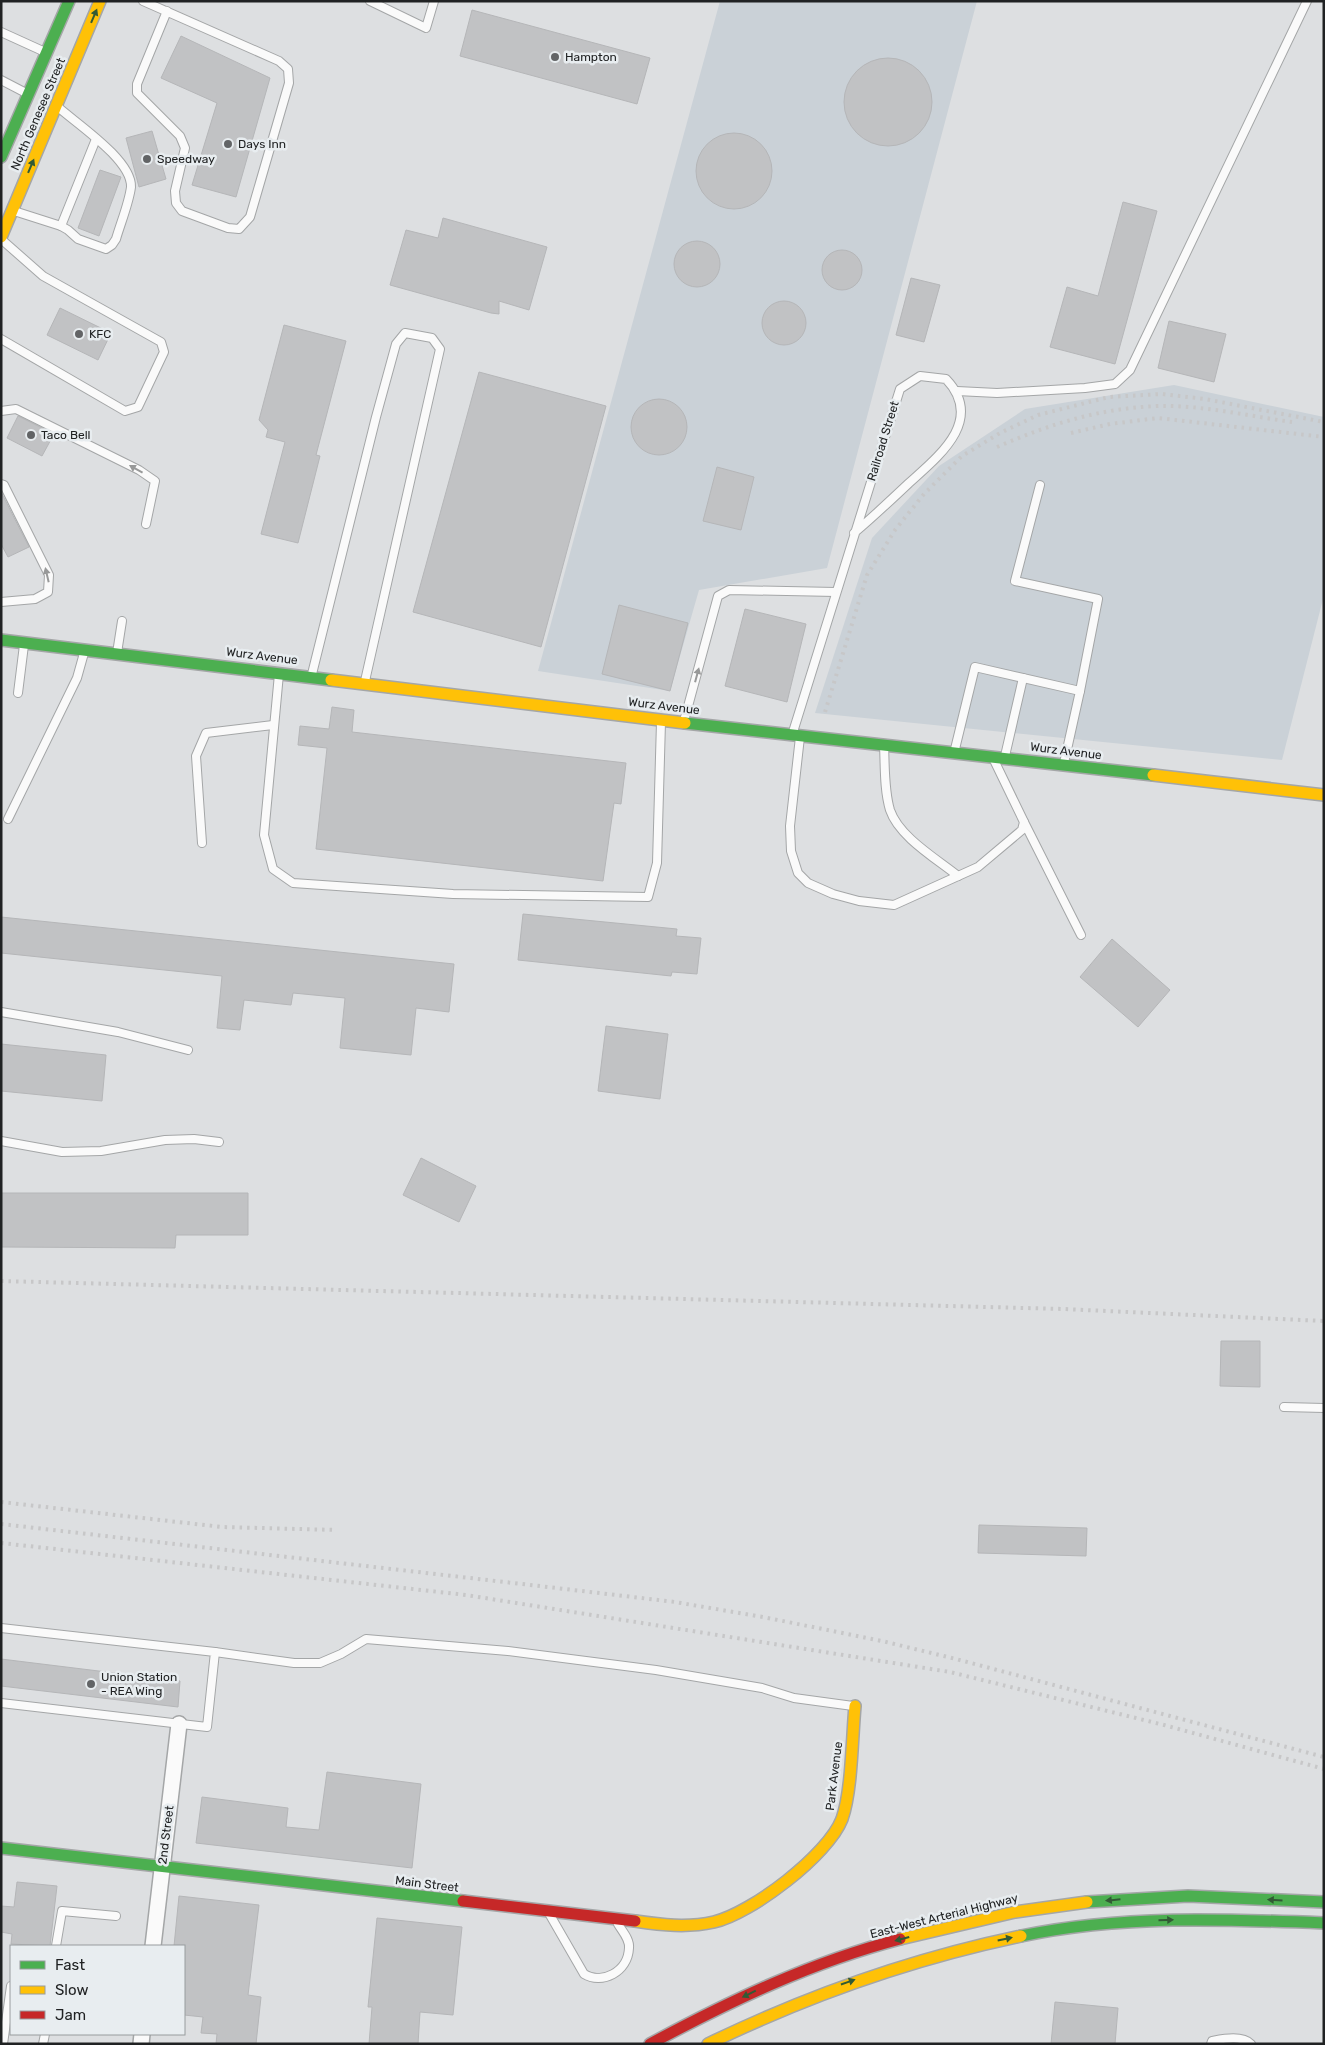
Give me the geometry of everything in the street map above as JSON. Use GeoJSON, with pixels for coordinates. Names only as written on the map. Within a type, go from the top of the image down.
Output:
{"type":"FeatureCollection","features":[{"type":"Feature","properties":{"kind":"street","name":"North Genesee Street"},"geometry":{"type":"LineString","coordinates":[[1,157],[30,95],[68,1]]}},
{"type":"Feature","properties":{"kind":"street","name":"North Genesee Street"},"geometry":{"type":"LineString","coordinates":[[1,238],[7,208],[56,106],[100,1]]}},
{"type":"Feature","properties":{"kind":"street","name":"Wurz Avenue"},"geometry":{"type":"LineString","coordinates":[[1,640],[312,676],[684,723],[884,743],[1323,794]]}},
{"type":"Feature","properties":{"kind":"street","name":"Park Avenue"},"geometry":{"type":"LineString","coordinates":[[827,1845],[843,1819],[846,1805],[855,1706]]}},
{"type":"Feature","properties":{"kind":"street","name":"2nd Street"},"geometry":{"type":"LineString","coordinates":[[153,1945],[179,1724]]}},
{"type":"Feature","properties":{"kind":"street","name":"Main Street"},"geometry":{"type":"LineString","coordinates":[[1,1848],[684,1927],[718,1921],[740,1911],[786,1880],[827,1845]]}},
{"type":"Feature","properties":{"kind":"street","name":"East-West Arterial Highway"},"geometry":{"type":"LineString","coordinates":[[650,2044],[770,1985],[857,1951],[965,1922],[1013,1912],[1142,1897],[1213,1896],[1324,1902]]}},
{"type":"Feature","properties":{"kind":"street"},"geometry":{"type":"LineString","coordinates":[[708,2044],[754,2020],[863,1977],[957,1949],[1045,1931],[1138,1921],[1205,1919],[1324,1923]]}},
{"type":"Feature","properties":{"kind":"lane"},"geometry":{"type":"LineString","coordinates":[[143,1],[279,61],[288,69],[289,83],[250,217],[239,229],[228,228],[182,211],[176,203],[175,191],[185,148],[180,136],[137,93],[137,84],[166,12]]}},
{"type":"Feature","properties":{"kind":"lane"},"geometry":{"type":"LineString","coordinates":[[370,1],[426,28],[434,1]]}},
{"type":"Feature","properties":{"kind":"lane"},"geometry":{"type":"LineString","coordinates":[[854,533],[946,449],[958,429],[961,409],[957,391],[997,393],[1085,388],[1115,384],[1123,379],[1130,370],[1307,1]]}},
{"type":"Feature","properties":{"kind":"lane"},"geometry":{"type":"LineString","coordinates":[[1,32],[47,53]]}},
{"type":"Feature","properties":{"kind":"lane"},"geometry":{"type":"LineString","coordinates":[[1,80],[30,95]]}},
{"type":"Feature","properties":{"kind":"lane"},"geometry":{"type":"LineString","coordinates":[[7,208],[61,226],[78,239],[106,249],[116,239],[130,187],[130,177],[126,166],[56,106]]}},
{"type":"Feature","properties":{"kind":"lane"},"geometry":{"type":"LineString","coordinates":[[61,226],[96,139]]}},
{"type":"Feature","properties":{"kind":"lane"},"geometry":{"type":"LineString","coordinates":[[1,238],[18,256],[43,276],[162,342],[164,352],[138,407],[125,411],[1,339]]}},
{"type":"Feature","properties":{"kind":"lane"},"geometry":{"type":"LineString","coordinates":[[312,676],[376,417],[396,344],[405,333],[432,338],[440,349],[364,683]]}},
{"type":"Feature","properties":{"kind":"lane","name":"Railroad Street"},"geometry":{"type":"LineString","coordinates":[[957,391],[946,379],[920,376],[900,389],[836,592],[796,734],[790,826],[791,851],[798,873],[808,883],[833,894],[859,901],[894,905],[978,867],[1022,830],[1024,822]]}},
{"type":"Feature","properties":{"kind":"lane"},"geometry":{"type":"LineString","coordinates":[[1,411],[16,408],[140,470],[155,481],[146,524]]}},
{"type":"Feature","properties":{"kind":"lane"},"geometry":{"type":"LineString","coordinates":[[1,484],[4,485],[49,575],[48,592],[35,599],[1,602]]}},
{"type":"Feature","properties":{"kind":"lane"},"geometry":{"type":"LineString","coordinates":[[1040,485],[1015,581],[1098,599],[1064,764]]}},
{"type":"Feature","properties":{"kind":"lane"},"geometry":{"type":"LineString","coordinates":[[684,723],[718,596],[729,590],[836,592]]}},
{"type":"Feature","properties":{"kind":"lane"},"geometry":{"type":"LineString","coordinates":[[117,653],[122,621]]}},
{"type":"Feature","properties":{"kind":"lane"},"geometry":{"type":"LineString","coordinates":[[18,694],[24,643]]}},
{"type":"Feature","properties":{"kind":"lane"},"geometry":{"type":"LineString","coordinates":[[8,819],[77,678],[86,649]]}},
{"type":"Feature","properties":{"kind":"lane"},"geometry":{"type":"LineString","coordinates":[[954,751],[975,667],[1080,691]]}},
{"type":"Feature","properties":{"kind":"lane"},"geometry":{"type":"LineString","coordinates":[[279,672],[264,835],[273,869],[293,884],[453,894],[648,898],[657,863],[661,720]]}},
{"type":"Feature","properties":{"kind":"lane"},"geometry":{"type":"LineString","coordinates":[[1004,757],[1023,678]]}},
{"type":"Feature","properties":{"kind":"lane"},"geometry":{"type":"LineString","coordinates":[[202,843],[196,756],[206,733],[273,725]]}},
{"type":"Feature","properties":{"kind":"lane"},"geometry":{"type":"LineString","coordinates":[[884,743],[886,792],[890,812],[907,836],[958,876]]}},
{"type":"Feature","properties":{"kind":"lane"},"geometry":{"type":"LineString","coordinates":[[992,756],[1081,935]]}},
{"type":"Feature","properties":{"kind":"lane"},"geometry":{"type":"LineString","coordinates":[[1,1012],[118,1032],[188,1050]]}},
{"type":"Feature","properties":{"kind":"lane"},"geometry":{"type":"LineString","coordinates":[[1,1140],[62,1152],[101,1151],[165,1140],[194,1139],[219,1142]]}},
{"type":"Feature","properties":{"kind":"lane"},"geometry":{"type":"LineString","coordinates":[[1284,1407],[1324,1408]]}},
{"type":"Feature","properties":{"kind":"lane"},"geometry":{"type":"LineString","coordinates":[[1,1628],[215,1652],[294,1663],[320,1663],[366,1639],[508,1651],[656,1670],[762,1688],[794,1698],[855,1706]]}},
{"type":"Feature","properties":{"kind":"lane"},"geometry":{"type":"LineString","coordinates":[[1,1703],[207,1727],[215,1652]]}},
{"type":"Feature","properties":{"kind":"lane"},"geometry":{"type":"LineString","coordinates":[[56,1945],[62,1911],[116,1916]]}},
{"type":"Feature","properties":{"kind":"lane"},"geometry":{"type":"LineString","coordinates":[[548,1911],[584,1974],[592,1979],[603,1979],[612,1975],[626,1959],[629,1949],[628,1940],[615,1919]]}},
{"type":"Feature","properties":{"kind":"lane"},"geometry":{"type":"LineString","coordinates":[[3,2044],[10,1993]]}},
{"type":"Feature","properties":{"kind":"lane"},"geometry":{"type":"LineString","coordinates":[[1211,2044],[1212,2041],[1229,2038],[1249,2041],[1252,2044]]}},
{"type":"Feature","properties":{"kind":"shaded area"},"geometry":{"type":"Polygon","coordinates":[[[720,1],[977,1],[827,568],[699,590],[670,691],[538,671],[720,1]]]}},
{"type":"Feature","properties":{"kind":"shaded area"},"geometry":{"type":"Polygon","coordinates":[[[1174,385],[1324,417],[1324,595],[1282,760],[815,713],[872,538],[939,466],[1025,409],[1174,385]]]}},
{"type":"Feature","properties":{"kind":"building","name":"Hampton"},"geometry":{"type":"Polygon","coordinates":[[[472,10],[650,58],[637,104],[460,56],[472,10]]]}},
{"type":"Feature","properties":{"kind":"building","name":"Days Inn"},"geometry":{"type":"Polygon","coordinates":[[[181,36],[270,78],[236,197],[192,185],[217,103],[161,78],[181,36]]]}},
{"type":"Feature","properties":{"kind":"building"},"geometry":{"type":"Polygon","coordinates":[[[888,58],[905,62],[919,71],[928,85],[932,102],[928,119],[919,133],[905,142],[888,146],[871,142],[857,133],[848,119],[844,102],[848,85],[857,71],[871,62],[888,58]]]}},
{"type":"Feature","properties":{"kind":"building"},"geometry":{"type":"Polygon","coordinates":[[[152,131],[166,179],[139,187],[126,138],[152,131]]]}},
{"type":"Feature","properties":{"kind":"building"},"geometry":{"type":"Polygon","coordinates":[[[734,133],[748,136],[761,144],[769,157],[772,171],[769,185],[761,198],[748,206],[734,209],[720,206],[707,198],[699,185],[696,171],[699,157],[707,144],[720,136],[734,133]]]}},
{"type":"Feature","properties":{"kind":"building"},"geometry":{"type":"Polygon","coordinates":[[[100,170],[121,177],[99,236],[78,228],[100,170]]]}},
{"type":"Feature","properties":{"kind":"building"},"geometry":{"type":"Polygon","coordinates":[[[1123,202],[1157,211],[1115,364],[1050,347],[1067,287],[1098,296],[1123,202]]]}},
{"type":"Feature","properties":{"kind":"building"},"geometry":{"type":"Polygon","coordinates":[[[443,218],[547,247],[529,310],[499,301],[499,314],[491,313],[390,285],[406,230],[438,238],[443,218]]]}},
{"type":"Feature","properties":{"kind":"building"},"geometry":{"type":"Polygon","coordinates":[[[697,241],[710,245],[716,251],[720,264],[716,277],[710,283],[697,287],[684,283],[678,277],[674,264],[678,251],[684,245],[697,241]]]}},
{"type":"Feature","properties":{"kind":"building"},"geometry":{"type":"Polygon","coordinates":[[[838,250],[846,250],[853,253],[859,259],[862,270],[859,281],[853,287],[846,290],[838,290],[831,287],[825,281],[822,274],[822,266],[825,259],[831,253],[838,250]]]}},
{"type":"Feature","properties":{"kind":"building"},"geometry":{"type":"Polygon","coordinates":[[[911,278],[940,285],[924,342],[896,335],[911,278]]]}},
{"type":"Feature","properties":{"kind":"building"},"geometry":{"type":"Polygon","coordinates":[[[780,301],[788,301],[800,307],[806,323],[800,339],[788,345],[780,345],[768,339],[762,327],[762,319],[768,307],[780,301]]]}},
{"type":"Feature","properties":{"kind":"building","name":"KFC"},"geometry":{"type":"Polygon","coordinates":[[[60,308],[111,333],[98,360],[47,335],[60,308]]]}},
{"type":"Feature","properties":{"kind":"building"},"geometry":{"type":"Polygon","coordinates":[[[1169,321],[1226,334],[1214,382],[1158,368],[1169,321]]]}},
{"type":"Feature","properties":{"kind":"building"},"geometry":{"type":"Polygon","coordinates":[[[284,325],[346,341],[316,455],[320,456],[298,543],[261,534],[285,442],[266,437],[268,430],[259,420],[284,325]]]}},
{"type":"Feature","properties":{"kind":"building"},"geometry":{"type":"Polygon","coordinates":[[[479,372],[606,406],[541,647],[413,612],[479,372]]]}},
{"type":"Feature","properties":{"kind":"building"},"geometry":{"type":"Polygon","coordinates":[[[659,399],[670,401],[679,407],[685,416],[687,427],[685,438],[679,447],[670,453],[659,455],[648,453],[639,447],[633,438],[631,427],[633,416],[639,407],[648,401],[659,399]]]}},
{"type":"Feature","properties":{"kind":"building","name":"Taco Bell"},"geometry":{"type":"Polygon","coordinates":[[[18,416],[54,434],[42,456],[7,438],[18,416]]]}},
{"type":"Feature","properties":{"kind":"building"},"geometry":{"type":"Polygon","coordinates":[[[717,467],[754,477],[741,530],[703,521],[717,467]]]}},
{"type":"Feature","properties":{"kind":"building"},"geometry":{"type":"Polygon","coordinates":[[[1,492],[29,547],[8,557],[1,544],[1,492]]]}},
{"type":"Feature","properties":{"kind":"building"},"geometry":{"type":"Polygon","coordinates":[[[619,605],[688,623],[670,691],[602,674],[619,605]]]}},
{"type":"Feature","properties":{"kind":"building"},"geometry":{"type":"Polygon","coordinates":[[[745,609],[806,624],[787,702],[725,686],[745,609]]]}},
{"type":"Feature","properties":{"kind":"building"},"geometry":{"type":"Polygon","coordinates":[[[332,707],[354,710],[352,732],[626,763],[621,804],[614,803],[603,881],[316,849],[327,748],[298,745],[300,726],[329,729],[332,707]]]}},
{"type":"Feature","properties":{"kind":"building"},"geometry":{"type":"Polygon","coordinates":[[[523,914],[677,929],[676,936],[701,938],[697,974],[672,972],[671,976],[518,960],[523,914]]]}},
{"type":"Feature","properties":{"kind":"building"},"geometry":{"type":"Polygon","coordinates":[[[1,917],[454,964],[449,1012],[416,1008],[411,1055],[340,1048],[345,998],[293,993],[291,1005],[244,1000],[240,1030],[217,1028],[222,976],[1,953],[1,917]]]}},
{"type":"Feature","properties":{"kind":"building"},"geometry":{"type":"Polygon","coordinates":[[[1112,939],[1170,990],[1138,1027],[1080,977],[1112,939]]]}},
{"type":"Feature","properties":{"kind":"building"},"geometry":{"type":"Polygon","coordinates":[[[606,1026],[668,1034],[660,1099],[598,1091],[606,1026]]]}},
{"type":"Feature","properties":{"kind":"building"},"geometry":{"type":"Polygon","coordinates":[[[1,1044],[106,1055],[102,1101],[1,1091],[1,1044]]]}},
{"type":"Feature","properties":{"kind":"building"},"geometry":{"type":"Polygon","coordinates":[[[421,1158],[476,1186],[459,1222],[403,1195],[421,1158]]]}},
{"type":"Feature","properties":{"kind":"building"},"geometry":{"type":"Polygon","coordinates":[[[1,1193],[248,1193],[248,1235],[176,1235],[175,1248],[1,1247],[1,1193]]]}},
{"type":"Feature","properties":{"kind":"building"},"geometry":{"type":"Polygon","coordinates":[[[1221,1341],[1260,1341],[1260,1387],[1220,1386],[1221,1341]]]}},
{"type":"Feature","properties":{"kind":"building"},"geometry":{"type":"Polygon","coordinates":[[[979,1525],[1087,1528],[1086,1556],[978,1553],[979,1525]]]}},
{"type":"Feature","properties":{"kind":"building","name":"Union Station - REA Wing"},"geometry":{"type":"Polygon","coordinates":[[[1,1659],[180,1681],[178,1707],[1,1686],[1,1659]]]}},
{"type":"Feature","properties":{"kind":"building"},"geometry":{"type":"Polygon","coordinates":[[[327,1772],[421,1784],[412,1868],[196,1843],[202,1797],[288,1808],[286,1827],[319,1830],[327,1772]]]}},
{"type":"Feature","properties":{"kind":"building"},"geometry":{"type":"Polygon","coordinates":[[[17,1882],[57,1886],[50,1945],[11,1944],[12,1934],[1,1932],[1,1906],[14,1907],[17,1882]]]}},
{"type":"Feature","properties":{"kind":"building"},"geometry":{"type":"Polygon","coordinates":[[[179,1896],[259,1905],[248,1995],[261,1997],[256,2044],[216,2044],[217,2034],[201,2033],[203,2017],[185,2015],[185,1945],[174,1945],[179,1896]]]}},
{"type":"Feature","properties":{"kind":"building"},"geometry":{"type":"Polygon","coordinates":[[[377,1918],[462,1927],[453,2015],[420,2012],[418,2044],[369,2044],[372,2007],[368,2007],[377,1918]]]}},
{"type":"Feature","properties":{"kind":"building"},"geometry":{"type":"Polygon","coordinates":[[[1055,2002],[1118,2008],[1115,2044],[1051,2044],[1055,2002]]]}},
{"type":"Feature","properties":{"kind":"railway"},"geometry":{"type":"LineString","coordinates":[[825,712],[867,575],[895,530],[924,494],[962,456],[1000,433],[1038,415],[1109,397],[1162,394],[1205,399],[1324,422]]}},
{"type":"Feature","properties":{"kind":"railway"},"geometry":{"type":"LineString","coordinates":[[997,447],[1056,424],[1096,414],[1137,407],[1192,407],[1292,422]]}},
{"type":"Feature","properties":{"kind":"railway"},"geometry":{"type":"LineString","coordinates":[[1071,433],[1110,424],[1158,418],[1324,437]]}},
{"type":"Feature","properties":{"kind":"railway"},"geometry":{"type":"LineString","coordinates":[[1,1281],[1063,1309],[1324,1321]]}},
{"type":"Feature","properties":{"kind":"railway"},"geometry":{"type":"LineString","coordinates":[[1,1502],[222,1527],[337,1530]]}},
{"type":"Feature","properties":{"kind":"railway"},"geometry":{"type":"LineString","coordinates":[[1,1524],[675,1602],[763,1617],[882,1641],[956,1659],[1324,1757]]}},
{"type":"Feature","properties":{"kind":"railway"},"geometry":{"type":"LineString","coordinates":[[1,1543],[466,1595],[950,1672],[1164,1725],[1324,1769]]}},
{"type":"Feature","properties":{"kind":"traffic: fast"},"geometry":{"type":"LineString","coordinates":[[1,157],[69,1]]}},
{"type":"Feature","properties":{"kind":"traffic: fast"},"geometry":{"type":"LineString","coordinates":[[1,640],[331,680]]}},
{"type":"Feature","properties":{"kind":"traffic: fast"},"geometry":{"type":"LineString","coordinates":[[685,723],[1153,775]]}},
{"type":"Feature","properties":{"kind":"traffic: fast"},"geometry":{"type":"LineString","coordinates":[[1,1848],[463,1901]]}},
{"type":"Feature","properties":{"kind":"traffic: fast"},"geometry":{"type":"LineString","coordinates":[[1087,1902],[1188,1896],[1324,1902]]}},
{"type":"Feature","properties":{"kind":"traffic: fast"},"geometry":{"type":"LineString","coordinates":[[1021,1936],[1096,1925],[1172,1920],[1324,1923]]}},
{"type":"Feature","properties":{"kind":"traffic: slow"},"geometry":{"type":"LineString","coordinates":[[1,237],[100,1]]}},
{"type":"Feature","properties":{"kind":"traffic: slow"},"geometry":{"type":"LineString","coordinates":[[331,680],[685,723]]}},
{"type":"Feature","properties":{"kind":"traffic: slow"},"geometry":{"type":"LineString","coordinates":[[1153,775],[1324,795]]}},
{"type":"Feature","properties":{"kind":"traffic: slow"},"geometry":{"type":"LineString","coordinates":[[635,1921],[665,1925],[714,1922],[730,1916],[768,1895],[805,1865],[834,1833],[842,1819],[850,1779],[855,1706]]}},
{"type":"Feature","properties":{"kind":"traffic: slow"},"geometry":{"type":"LineString","coordinates":[[900,1939],[1015,1912],[1087,1902]]}},
{"type":"Feature","properties":{"kind":"traffic: slow"},"geometry":{"type":"LineString","coordinates":[[708,2044],[822,1994],[861,1980],[900,1967],[1021,1936]]}},
{"type":"Feature","properties":{"kind":"traffic: jam"},"geometry":{"type":"LineString","coordinates":[[463,1901],[635,1921]]}},
{"type":"Feature","properties":{"kind":"traffic: jam"},"geometry":{"type":"LineString","coordinates":[[650,2044],[772,1984],[835,1959],[900,1939]]}},
{"type":"Feature","properties":{"kind":"place","name":"Hampton"},"geometry":{"type":"Point","coordinates":[555,57]}},
{"type":"Feature","properties":{"kind":"place","name":"Days Inn"},"geometry":{"type":"Point","coordinates":[228,144]}},
{"type":"Feature","properties":{"kind":"place","name":"Speedway"},"geometry":{"type":"Point","coordinates":[147,159]}},
{"type":"Feature","properties":{"kind":"place","name":"KFC"},"geometry":{"type":"Point","coordinates":[79,334]}},
{"type":"Feature","properties":{"kind":"place","name":"Taco Bell"},"geometry":{"type":"Point","coordinates":[31,435]}},
{"type":"Feature","properties":{"kind":"place","name":"Union Station - REA Wing"},"geometry":{"type":"Point","coordinates":[91,1684]}}]}
